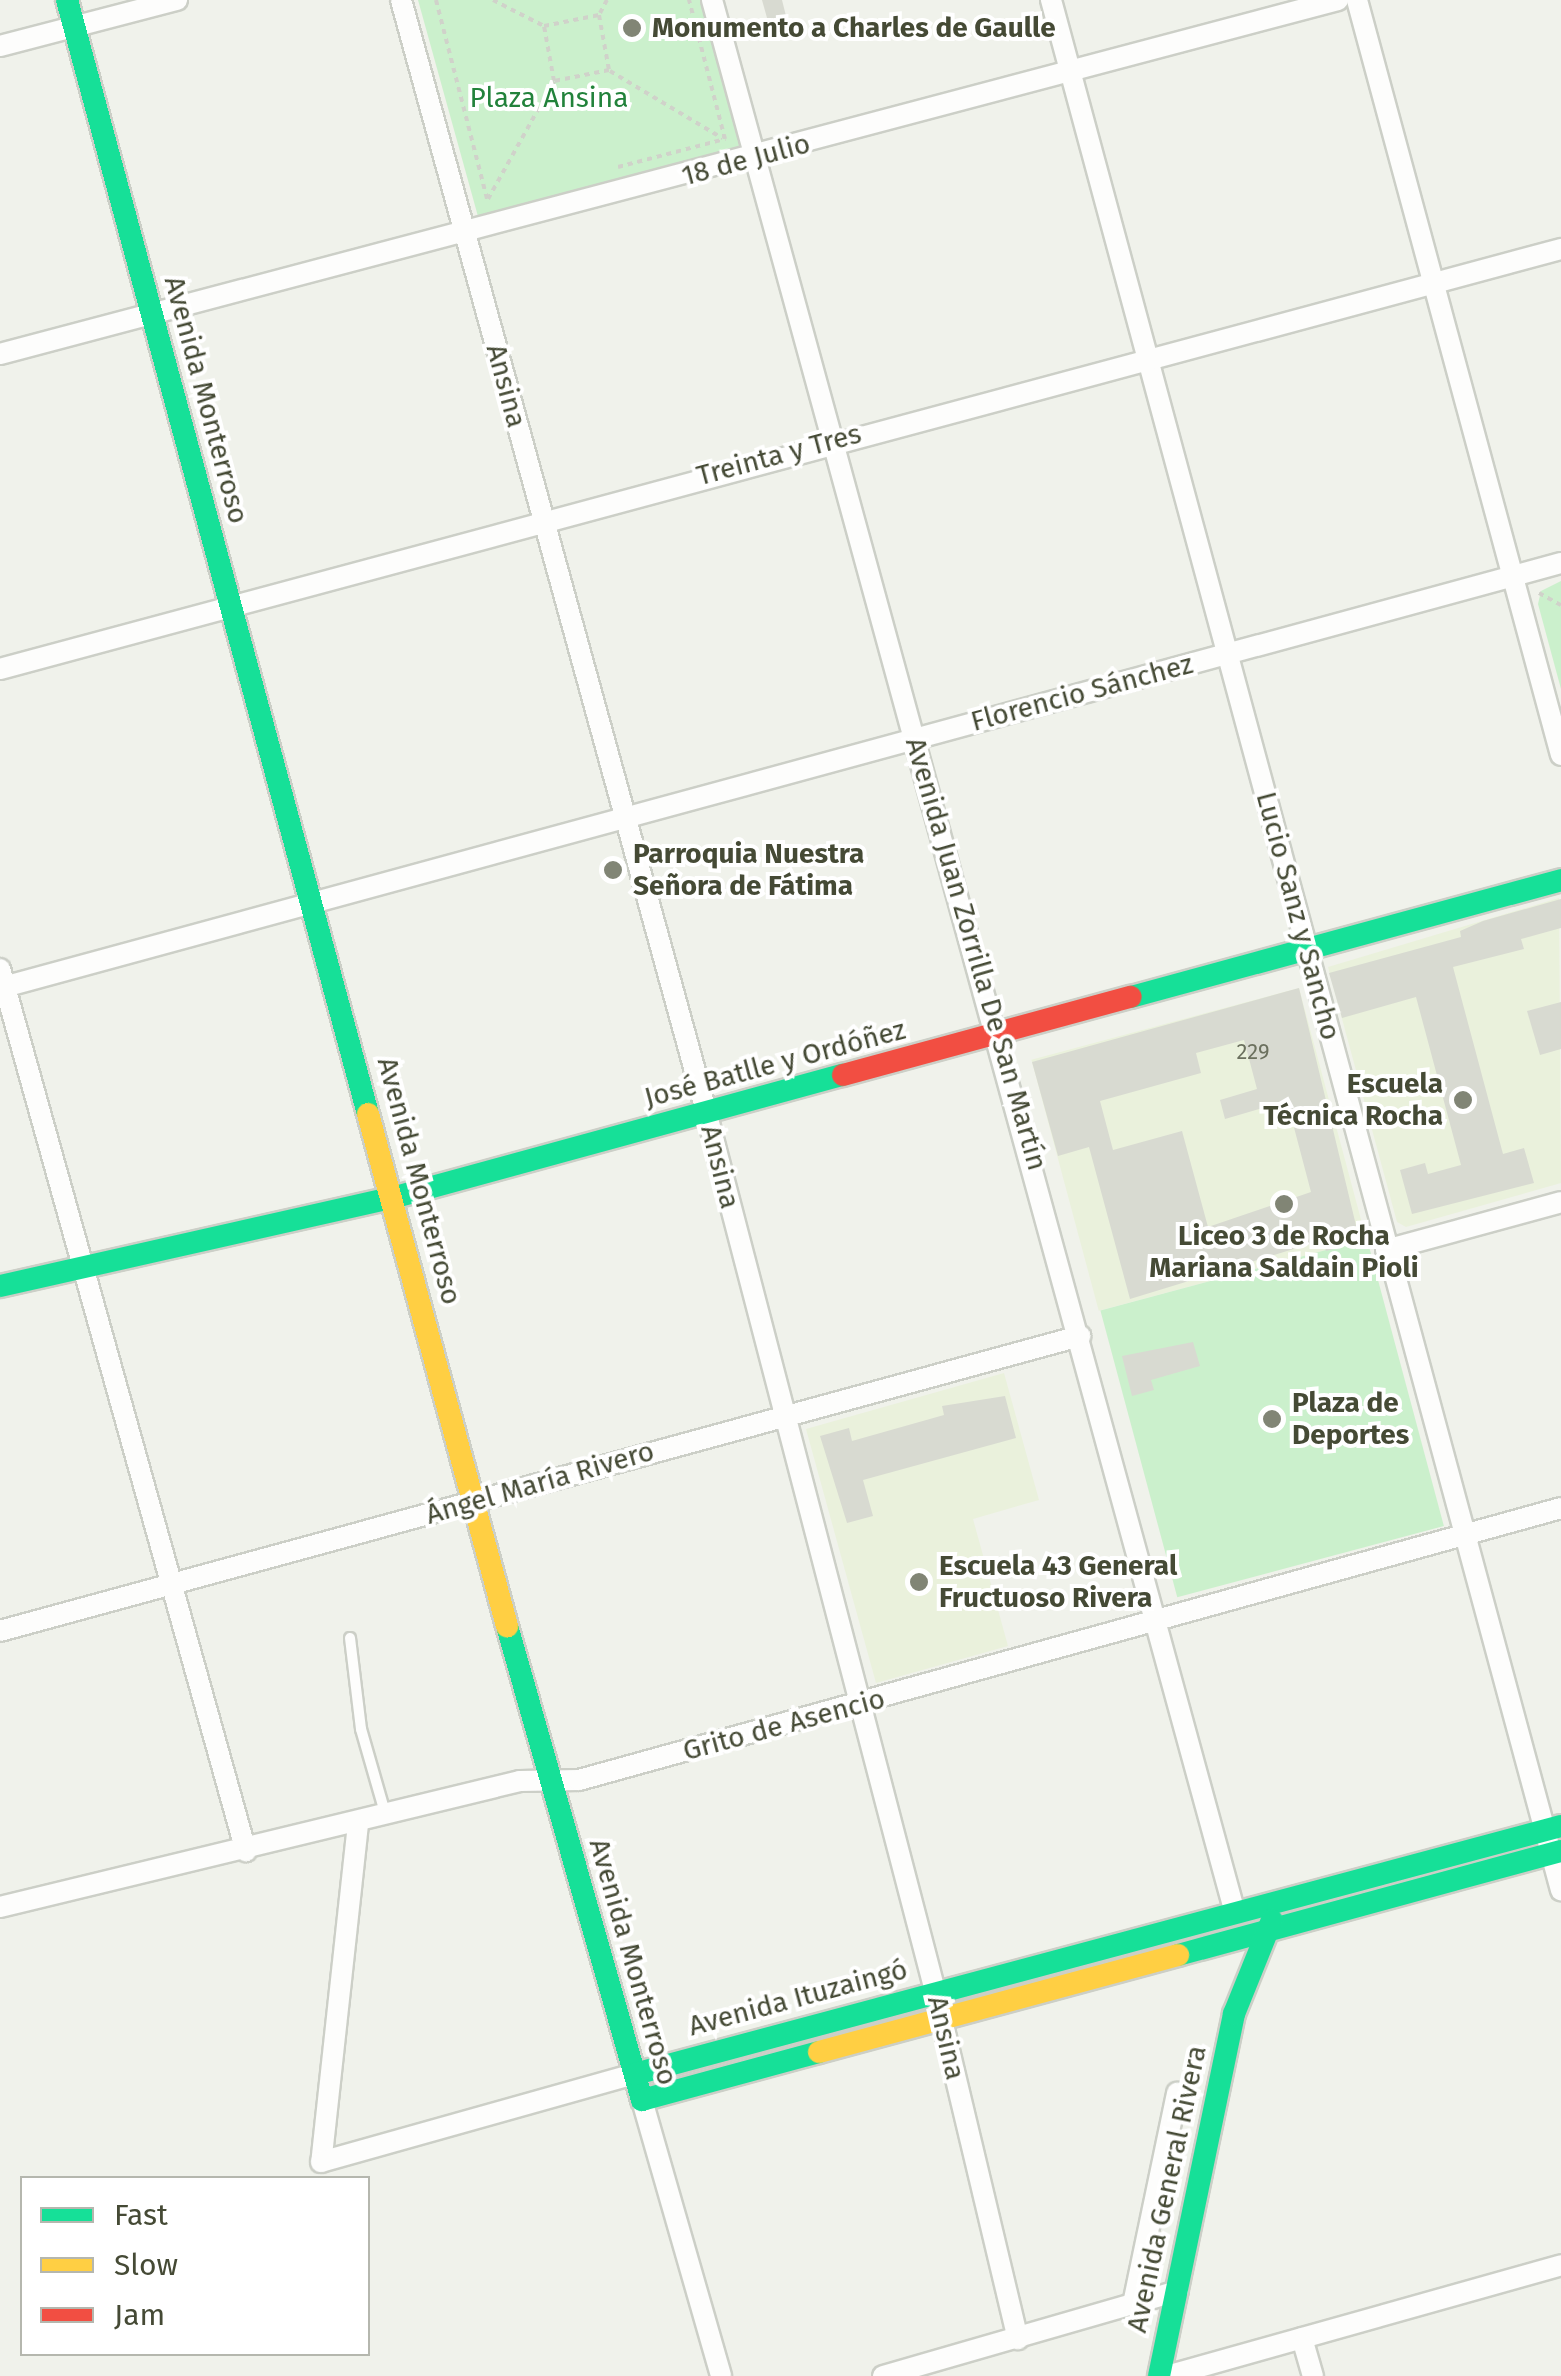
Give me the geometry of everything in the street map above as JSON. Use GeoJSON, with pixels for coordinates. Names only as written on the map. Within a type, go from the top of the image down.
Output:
{"type":"FeatureCollection","features":[{"type":"Feature","properties":{"kind":"street","name":"Avenida Monterroso"},"geometry":{"type":"LineString","coordinates":[[67,0],[548,1780],[721,2376]]}},
{"type":"Feature","properties":{"kind":"street"},"geometry":{"type":"LineString","coordinates":[[0,46],[177,0]]}},
{"type":"Feature","properties":{"kind":"street","name":"Ansina"},"geometry":{"type":"LineString","coordinates":[[401,0],[707,1114],[935,1991],[1018,2339]]}},
{"type":"Feature","properties":{"kind":"street","name":"Avenida Juan Zorrilla De San Martín"},"geometry":{"type":"LineString","coordinates":[[712,0],[1000,1034],[1234,1910]]}},
{"type":"Feature","properties":{"kind":"street","name":"Lucio Sanz y Sancho"},"geometry":{"type":"LineString","coordinates":[[1051,0],[1308,951],[1461,1536],[1554,1840],[1561,1890]]}},
{"type":"Feature","properties":{"kind":"street","name":"18 de Julio"},"geometry":{"type":"LineString","coordinates":[[0,354],[756,158],[1338,0]]}},
{"type":"Feature","properties":{"kind":"street"},"geometry":{"type":"LineString","coordinates":[[1356,0],[1561,755]]}},
{"type":"Feature","properties":{"kind":"street","name":"Treinta y Tres"},"geometry":{"type":"LineString","coordinates":[[0,669],[833,440],[1561,249]]}},
{"type":"Feature","properties":{"kind":"street","name":"Florencio Sánchez"},"geometry":{"type":"LineString","coordinates":[[2,981],[314,905],[626,816],[1561,563]]}},
{"type":"Feature","properties":{"kind":"street","name":"José Batlle y Ordóñez"},"geometry":{"type":"LineString","coordinates":[[0,1286],[85,1270],[392,1198],[1561,880]]}},
{"type":"Feature","properties":{"kind":"street"},"geometry":{"type":"LineString","coordinates":[[2,981],[176,1586],[246,1851]]}},
{"type":"Feature","properties":{"kind":"street"},"geometry":{"type":"LineString","coordinates":[[1386,1250],[1561,1202]]}},
{"type":"Feature","properties":{"kind":"street","name":"Ángel María Rivero"},"geometry":{"type":"LineString","coordinates":[[0,1631],[1080,1336]]}},
{"type":"Feature","properties":{"kind":"street","name":"Grito de Asencio"},"geometry":{"type":"LineString","coordinates":[[0,1907],[358,1824],[520,1781],[579,1780],[1561,1508]]}},
{"type":"Feature","properties":{"kind":"street","name":"Avenida Ituzaingó"},"geometry":{"type":"LineString","coordinates":[[358,1824],[320,2162],[1234,1910],[1554,1840]]}},
{"type":"Feature","properties":{"kind":"street","name":"Avenida Ituzaingó"},"geometry":{"type":"LineString","coordinates":[[642,2100],[940,2017],[1228,1946],[1554,1840]]}},
{"type":"Feature","properties":{"kind":"street"},"geometry":{"type":"LineString","coordinates":[[1262,1906],[1272,1933]]}},
{"type":"Feature","properties":{"kind":"street"},"geometry":{"type":"LineString","coordinates":[[1228,1946],[1226,1927],[1234,1910]]}},
{"type":"Feature","properties":{"kind":"street","name":"Avenida General Rivera"},"geometry":{"type":"LineString","coordinates":[[1163,2376],[1234,2014],[1272,1933]]}},
{"type":"Feature","properties":{"kind":"street","name":"Avenida General Rivera"},"geometry":{"type":"LineString","coordinates":[[1228,1946],[1234,2014]]}},
{"type":"Feature","properties":{"kind":"street"},"geometry":{"type":"LineString","coordinates":[[1133,2304],[1178,2093]]}},
{"type":"Feature","properties":{"kind":"street"},"geometry":{"type":"LineString","coordinates":[[1163,2376],[1561,2266]]}},
{"type":"Feature","properties":{"kind":"street"},"geometry":{"type":"LineString","coordinates":[[883,2376],[1178,2292]]}},
{"type":"Feature","properties":{"kind":"street"},"geometry":{"type":"LineString","coordinates":[[1302,2338],[1313,2376]]}},
{"type":"Feature","properties":{"kind":"lane"},"geometry":{"type":"LineString","coordinates":[[350,1638],[361,1729],[386,1817]]}},
{"type":"Feature","properties":{"kind":"path"},"geometry":{"type":"LineString","coordinates":[[436,0],[486,202]]}},
{"type":"Feature","properties":{"kind":"path"},"geometry":{"type":"LineString","coordinates":[[493,0],[544,26],[599,16]]}},
{"type":"Feature","properties":{"kind":"path"},"geometry":{"type":"LineString","coordinates":[[607,0],[599,16],[609,70]]}},
{"type":"Feature","properties":{"kind":"path"},"geometry":{"type":"LineString","coordinates":[[689,0],[725,139]]}},
{"type":"Feature","properties":{"kind":"path"},"geometry":{"type":"LineString","coordinates":[[486,202],[554,81],[544,26]]}},
{"type":"Feature","properties":{"kind":"path"},"geometry":{"type":"LineString","coordinates":[[554,81],[609,70],[756,158]]}},
{"type":"Feature","properties":{"kind":"path"},"geometry":{"type":"LineString","coordinates":[[615,168],[725,139]]}},
{"type":"Feature","properties":{"kind":"path"},"geometry":{"type":"LineString","coordinates":[[486,202],[505,197]]}},
{"type":"Feature","properties":{"kind":"shaded area","name":"Escuela Técnica Rocha"},"geometry":{"type":"Polygon","coordinates":[[[1559,898],[1561,1183],[1406,1227],[1397,1222],[1328,967],[1559,898]]]}},
{"type":"Feature","properties":{"kind":"shaded area"},"geometry":{"type":"Polygon","coordinates":[[[1299,988],[1366,1239],[1099,1311],[1031,1060],[1299,988]]]}},
{"type":"Feature","properties":{"kind":"shaded area","name":"Escuela 43 General Fructuoso Rivera"},"geometry":{"type":"Polygon","coordinates":[[[1004,1373],[1039,1500],[973,1519],[1008,1646],[876,1683],[806,1429],[1004,1373]]]}},
{"type":"Feature","properties":{"kind":"green space","name":"Plaza Ansina"},"geometry":{"type":"Polygon","coordinates":[[[418,0],[701,0],[744,151],[479,220],[418,0]]]}},
{"type":"Feature","properties":{"kind":"green space"},"geometry":{"type":"Polygon","coordinates":[[[1561,581],[1561,689],[1538,604],[1541,591],[1561,581]]]}},
{"type":"Feature","properties":{"kind":"green space","name":"Plaza de Deportes"},"geometry":{"type":"Polygon","coordinates":[[[1367,1239],[1444,1526],[1177,1597],[1100,1310],[1367,1239]]]}},
{"type":"Feature","properties":{"kind":"building"},"geometry":{"type":"Polygon","coordinates":[[[762,0],[782,0],[787,20],[769,25],[762,0]]]}},
{"type":"Feature","properties":{"kind":"building"},"geometry":{"type":"Polygon","coordinates":[[[1561,899],[1561,928],[1521,939],[1524,949],[1453,967],[1503,1154],[1524,1148],[1534,1183],[1412,1214],[1400,1170],[1425,1163],[1428,1174],[1461,1165],[1416,997],[1342,1018],[1329,973],[1461,937],[1460,931],[1483,921],[1561,899]]]}},
{"type":"Feature","properties":{"kind":"building"},"geometry":{"type":"Polygon","coordinates":[[[1299,988],[1360,1242],[1326,1251],[1323,1240],[1130,1299],[1089,1147],[1058,1156],[1032,1062],[1299,988]],[[1244,1040],[1196,1053],[1201,1073],[1100,1101],[1113,1150],[1182,1131],[1208,1227],[1311,1192],[1287,1101],[1225,1119],[1220,1100],[1257,1089],[1244,1040]]]}},
{"type":"Feature","properties":{"kind":"building"},"geometry":{"type":"Polygon","coordinates":[[[1561,1002],[1561,1049],[1540,1055],[1527,1011],[1561,1002]]]}},
{"type":"Feature","properties":{"kind":"building"},"geometry":{"type":"Polygon","coordinates":[[[1193,1342],[1200,1366],[1151,1380],[1154,1390],[1132,1396],[1122,1356],[1193,1342]]]}},
{"type":"Feature","properties":{"kind":"building"},"geometry":{"type":"Polygon","coordinates":[[[1005,1396],[1016,1438],[863,1480],[873,1516],[847,1523],[820,1436],[849,1428],[852,1441],[944,1415],[942,1406],[1005,1396]]]}},
{"type":"Feature","properties":{"kind":"traffic: fast"},"geometry":{"type":"LineString","coordinates":[[67,0],[368,1114]]}},
{"type":"Feature","properties":{"kind":"traffic: fast"},"geometry":{"type":"LineString","coordinates":[[1131,997],[1561,880]]}},
{"type":"Feature","properties":{"kind":"traffic: fast"},"geometry":{"type":"LineString","coordinates":[[0,1286],[392,1198],[843,1075]]}},
{"type":"Feature","properties":{"kind":"traffic: fast"},"geometry":{"type":"LineString","coordinates":[[507,1626],[642,2100],[819,2052]]}},
{"type":"Feature","properties":{"kind":"traffic: fast"},"geometry":{"type":"LineString","coordinates":[[635,2074],[1561,1826]]}},
{"type":"Feature","properties":{"kind":"traffic: fast"},"geometry":{"type":"LineString","coordinates":[[1178,1955],[1561,1851]]}},
{"type":"Feature","properties":{"kind":"traffic: fast"},"geometry":{"type":"LineString","coordinates":[[1159,2376],[1234,2014],[1272,1920]]}},
{"type":"Feature","properties":{"kind":"traffic: slow"},"geometry":{"type":"LineString","coordinates":[[368,1114],[507,1626]]}},
{"type":"Feature","properties":{"kind":"traffic: slow"},"geometry":{"type":"LineString","coordinates":[[819,2052],[1178,1955]]}},
{"type":"Feature","properties":{"kind":"traffic: jam"},"geometry":{"type":"LineString","coordinates":[[843,1075],[1131,997]]}},
{"type":"Feature","properties":{"kind":"place","name":"Monumento a Charles de Gaulle"},"geometry":{"type":"Point","coordinates":[632,28]}},
{"type":"Feature","properties":{"kind":"place","name":"Parroquia Nuestra Señora de Fátima"},"geometry":{"type":"Point","coordinates":[613,870]}},
{"type":"Feature","properties":{"kind":"place","name":"Escuela Técnica Rocha"},"geometry":{"type":"Point","coordinates":[1463,1100]}},
{"type":"Feature","properties":{"kind":"place","name":"Liceo 3 de Rocha Mariana Saldain Pioli"},"geometry":{"type":"Point","coordinates":[1284,1204]}},
{"type":"Feature","properties":{"kind":"place","name":"Plaza de Deportes"},"geometry":{"type":"Point","coordinates":[1272,1419]}},
{"type":"Feature","properties":{"kind":"place","name":"Escuela 43 General Fructuoso Rivera"},"geometry":{"type":"Point","coordinates":[919,1582]}}]}
